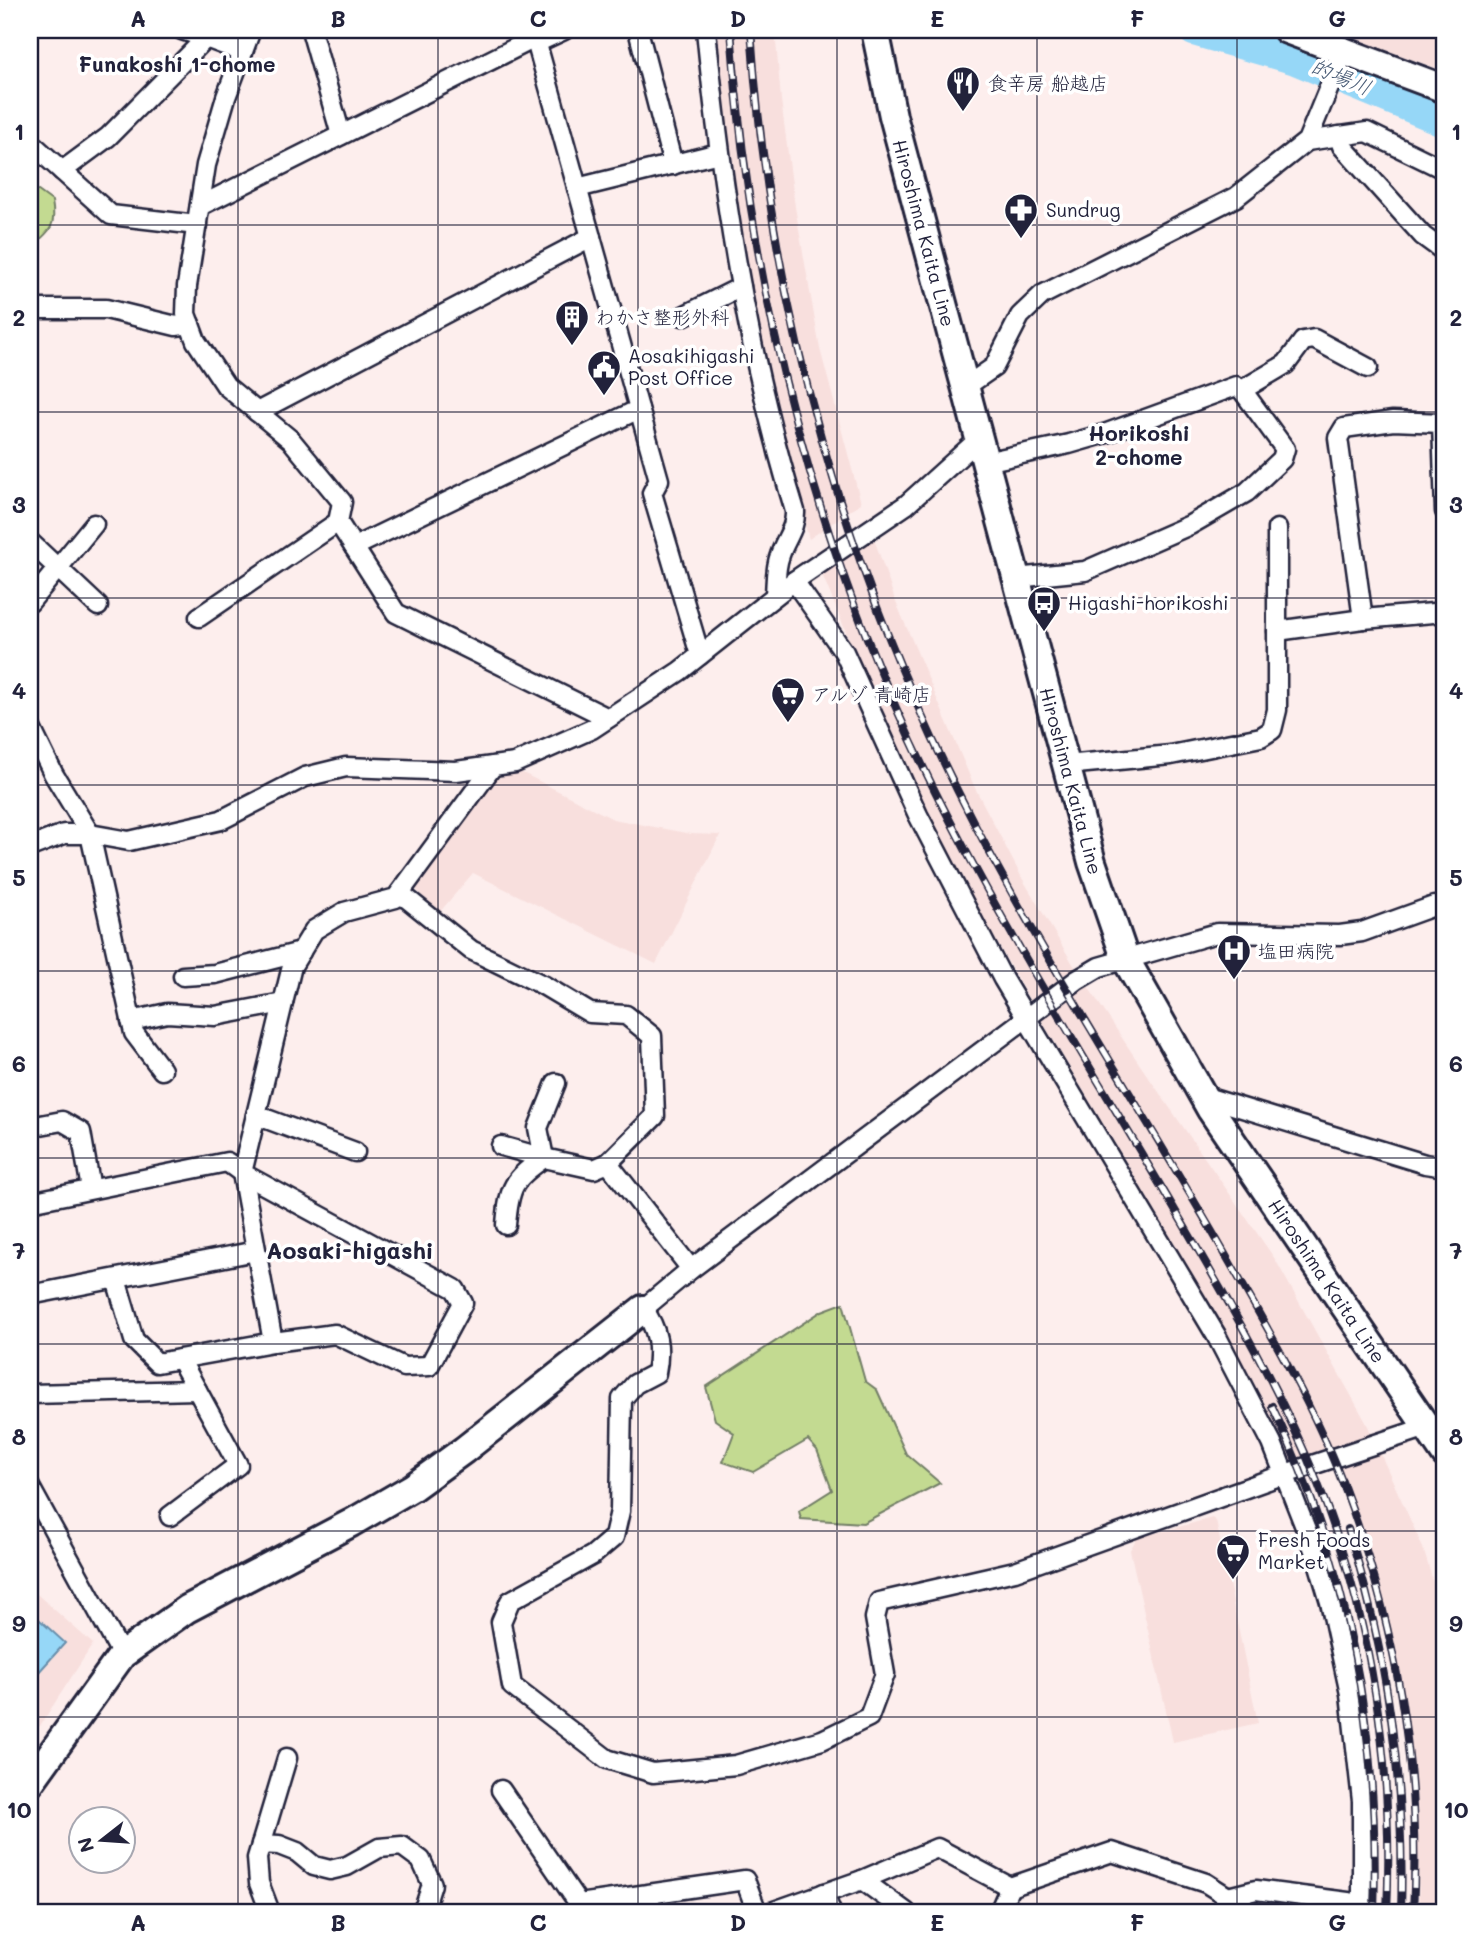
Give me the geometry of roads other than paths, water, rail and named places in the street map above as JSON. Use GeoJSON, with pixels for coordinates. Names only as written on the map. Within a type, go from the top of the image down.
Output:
{"type":"FeatureCollection","features":[{"type":"Feature","properties":{"kind":"main road","name":"Hiroshima Kaita Line"},"geometry":{"type":"LineString","coordinates":[[875,30],[893,116],[1092,862],[1125,958],[1203,1096],[1445,1454]]}},
{"type":"Feature","properties":{"kind":"main road"},"geometry":{"type":"LineString","coordinates":[[1287,30],[1445,89]]}},
{"type":"Feature","properties":{"kind":"main road"},"geometry":{"type":"LineString","coordinates":[[30,1783],[122,1655],[187,1609],[351,1523],[413,1487],[643,1309]]}},
{"type":"Feature","properties":{"kind":"street"},"geometry":{"type":"LineString","coordinates":[[182,30],[243,52]]}},
{"type":"Feature","properties":{"kind":"street"},"geometry":{"type":"LineString","coordinates":[[251,30],[226,97],[210,151],[200,206],[187,286],[186,314],[196,341],[226,386],[291,440],[342,502],[338,522],[396,613],[608,718]]}},
{"type":"Feature","properties":{"kind":"street"},"geometry":{"type":"LineString","coordinates":[[311,30],[341,135]]}},
{"type":"Feature","properties":{"kind":"street"},"geometry":{"type":"LineString","coordinates":[[200,206],[535,37],[565,30]]}},
{"type":"Feature","properties":{"kind":"street"},"geometry":{"type":"LineString","coordinates":[[638,30],[673,165]]}},
{"type":"Feature","properties":{"kind":"street"},"geometry":{"type":"LineString","coordinates":[[706,30],[719,153],[756,371],[795,511],[794,524],[780,552],[776,567],[775,595]]}},
{"type":"Feature","properties":{"kind":"street"},"geometry":{"type":"LineString","coordinates":[[535,37],[659,480],[652,493],[700,655]]}},
{"type":"Feature","properties":{"kind":"street"},"geometry":{"type":"LineString","coordinates":[[62,171],[108,137],[206,38]]}},
{"type":"Feature","properties":{"kind":"street"},"geometry":{"type":"LineString","coordinates":[[1307,141],[1344,51]]}},
{"type":"Feature","properties":{"kind":"street"},"geometry":{"type":"LineString","coordinates":[[965,387],[993,367],[1020,316],[1042,295],[1236,197],[1307,141],[1367,132],[1445,170]]}},
{"type":"Feature","properties":{"kind":"street"},"geometry":{"type":"LineString","coordinates":[[1339,136],[1342,146],[1423,236],[1445,252]]}},
{"type":"Feature","properties":{"kind":"street"},"geometry":{"type":"LineString","coordinates":[[30,142],[111,215],[197,225]]}},
{"type":"Feature","properties":{"kind":"street"},"geometry":{"type":"LineString","coordinates":[[577,188],[719,153]]}},
{"type":"Feature","properties":{"kind":"street"},"geometry":{"type":"LineString","coordinates":[[257,412],[591,237]]}},
{"type":"Feature","properties":{"kind":"street"},"geometry":{"type":"LineString","coordinates":[[683,316],[741,287]]}},
{"type":"Feature","properties":{"kind":"street"},"geometry":{"type":"LineString","coordinates":[[30,309],[106,309],[176,326],[190,324]]}},
{"type":"Feature","properties":{"kind":"street"},"geometry":{"type":"LineString","coordinates":[[1242,390],[1286,364],[1303,341],[1314,339],[1368,368]]}},
{"type":"Feature","properties":{"kind":"street"},"geometry":{"type":"LineString","coordinates":[[30,847],[64,834],[90,834],[129,841],[221,820],[305,777],[346,767],[456,771],[515,763],[592,729],[680,671],[794,581],[982,451],[1069,444],[1236,386],[1242,390],[1285,449],[1282,459],[1247,492],[1190,525],[1085,571],[1016,578]]}},
{"type":"Feature","properties":{"kind":"street"},"geometry":{"type":"LineString","coordinates":[[354,547],[639,409]]}},
{"type":"Feature","properties":{"kind":"street"},"geometry":{"type":"LineString","coordinates":[[1363,619],[1338,438],[1344,428],[1393,421],[1442,423],[1445,511]]}},
{"type":"Feature","properties":{"kind":"street"},"geometry":{"type":"LineString","coordinates":[[199,617],[338,522]]}},
{"type":"Feature","properties":{"kind":"street"},"geometry":{"type":"LineString","coordinates":[[30,602],[93,524]]}},
{"type":"Feature","properties":{"kind":"street"},"geometry":{"type":"LineString","coordinates":[[1066,765],[1171,755],[1261,737],[1272,730],[1277,710],[1277,529]]}},
{"type":"Feature","properties":{"kind":"street"},"geometry":{"type":"LineString","coordinates":[[30,542],[98,606]]}},
{"type":"Feature","properties":{"kind":"street"},"geometry":{"type":"LineString","coordinates":[[771,1912],[862,1880],[937,1848],[1010,1887],[1112,1852],[1206,1883],[1231,1905],[1256,1890],[1363,1908],[1362,1801],[1350,1694],[1330,1602],[1316,1555],[1272,1443],[1216,1335],[981,938],[884,743],[844,652],[794,581]]}},
{"type":"Feature","properties":{"kind":"street"},"geometry":{"type":"LineString","coordinates":[[1277,631],[1445,611]]}},
{"type":"Feature","properties":{"kind":"street"},"geometry":{"type":"LineString","coordinates":[[30,726],[54,775],[90,834],[134,1033],[162,1070]]}},
{"type":"Feature","properties":{"kind":"street"},"geometry":{"type":"LineString","coordinates":[[273,1342],[242,1173],[292,966],[314,930],[344,912],[396,898],[493,766]]}},
{"type":"Feature","properties":{"kind":"street"},"geometry":{"type":"LineString","coordinates":[[400,893],[471,950],[543,985],[590,1013],[626,1014],[652,1036],[655,1116],[608,1163],[594,1169],[501,1146]]}},
{"type":"Feature","properties":{"kind":"street"},"geometry":{"type":"LineString","coordinates":[[1427,1427],[1285,1474],[1015,1571],[879,1602],[875,1618],[885,1674],[869,1717],[822,1740],[736,1765],[653,1773],[607,1759],[512,1686],[502,1622],[510,1601],[593,1555],[614,1537],[620,1511],[622,1399],[635,1384],[656,1373],[658,1360],[655,1325],[643,1309],[691,1269],[1077,979],[1099,967],[1217,933],[1340,935],[1362,932],[1434,906],[1445,911]]}},
{"type":"Feature","properties":{"kind":"street"},"geometry":{"type":"LineString","coordinates":[[183,976],[215,974],[301,952]]}},
{"type":"Feature","properties":{"kind":"street"},"geometry":{"type":"LineString","coordinates":[[131,1020],[167,1013],[215,1016],[283,1003]]}},
{"type":"Feature","properties":{"kind":"street"},"geometry":{"type":"LineString","coordinates":[[544,1158],[538,1128],[556,1083]]}},
{"type":"Feature","properties":{"kind":"street"},"geometry":{"type":"LineString","coordinates":[[1203,1096],[1425,1164],[1445,1167]]}},
{"type":"Feature","properties":{"kind":"street"},"geometry":{"type":"LineString","coordinates":[[256,1115],[355,1152]]}},
{"type":"Feature","properties":{"kind":"street"},"geometry":{"type":"LineString","coordinates":[[30,1127],[62,1121],[81,1132],[91,1189]]}},
{"type":"Feature","properties":{"kind":"street"},"geometry":{"type":"LineString","coordinates":[[506,1224],[508,1197],[521,1174],[544,1158]]}},
{"type":"Feature","properties":{"kind":"street"},"geometry":{"type":"LineString","coordinates":[[30,1202],[227,1162],[242,1173],[455,1289],[463,1303],[429,1366],[404,1367],[335,1334],[157,1363],[134,1340],[116,1279]]}},
{"type":"Feature","properties":{"kind":"street"},"geometry":{"type":"LineString","coordinates":[[608,1163],[691,1269]]}},
{"type":"Feature","properties":{"kind":"street"},"geometry":{"type":"LineString","coordinates":[[30,1295],[257,1251]]}},
{"type":"Feature","properties":{"kind":"street"},"geometry":{"type":"LineString","coordinates":[[170,1516],[238,1465],[180,1359]]}},
{"type":"Feature","properties":{"kind":"street"},"geometry":{"type":"LineString","coordinates":[[30,1394],[197,1390]]}},
{"type":"Feature","properties":{"kind":"street"},"geometry":{"type":"LineString","coordinates":[[30,1487],[122,1655]]}},
{"type":"Feature","properties":{"kind":"street"},"geometry":{"type":"LineString","coordinates":[[270,1912],[259,1883],[257,1858],[287,1758]]}},
{"type":"Feature","properties":{"kind":"street"},"geometry":{"type":"LineString","coordinates":[[501,1790],[579,1904],[621,1905],[745,1880],[757,1912]]}},
{"type":"Feature","properties":{"kind":"street"},"geometry":{"type":"LineString","coordinates":[[261,1844],[279,1844],[297,1852],[314,1866],[330,1870],[347,1866],[379,1848],[402,1846],[421,1860],[432,1884],[425,1906],[420,1912]]}},
{"type":"Feature","properties":{"kind":"street"},"geometry":{"type":"LineString","coordinates":[[862,1880],[906,1912]]}},
{"type":"Feature","properties":{"kind":"street"},"geometry":{"type":"LineString","coordinates":[[999,1912],[1010,1887]]}},
{"type":"Feature","properties":{"kind":"street"},"geometry":{"type":"LineString","coordinates":[[824,1894],[831,1912]]}},
{"type":"Feature","properties":{"kind":"water"},"geometry":{"type":"Polygon","coordinates":[[[30,1611],[65,1643],[37,1674],[30,1667],[30,1611]]]}},
{"type":"Feature","properties":{"kind":"waterway","name":"的場川"},"geometry":{"type":"LineString","coordinates":[[1194,30],[1293,58],[1445,121]]}},
{"type":"Feature","properties":{"kind":"railway"},"geometry":{"type":"LineString","coordinates":[[731,30],[740,128],[754,227],[772,324],[823,515],[856,609],[893,701],[962,844],[1250,1342],[1303,1448],[1337,1535],[1353,1587],[1375,1694],[1387,1803],[1387,1912]]}},
{"type":"Feature","properties":{"kind":"railway"},"geometry":{"type":"LineString","coordinates":[[751,30],[761,134],[776,237],[796,339],[822,440],[853,540],[889,638],[930,733],[1004,880],[1285,1359],[1330,1452],[1361,1535],[1390,1641],[1408,1748],[1413,1803],[1413,1912]]}},
{"type":"Feature","properties":{"kind":"railway"},"geometry":{"type":"LineString","coordinates":[[1272,1406],[1299,1467],[1321,1528],[1340,1590],[1354,1653],[1365,1717],[1371,1782],[1374,1912]]}},
{"type":"Feature","properties":{"kind":"railway"},"geometry":{"type":"LineString","coordinates":[[1348,1529],[1374,1623],[1391,1718],[1400,1814],[1401,1912]]}},
{"type":"Feature","properties":{"kind":"place","name":"食辛房 船越店"},"geometry":{"type":"Point","coordinates":[963,113]}},
{"type":"Feature","properties":{"kind":"place","name":"Sundrug"},"geometry":{"type":"Point","coordinates":[1021,240]}},
{"type":"Feature","properties":{"kind":"place","name":"わかさ整形外科"},"geometry":{"type":"Point","coordinates":[572,347]}},
{"type":"Feature","properties":{"kind":"place","name":"Aosakihigashi Post Office"},"geometry":{"type":"Point","coordinates":[604,397]}},
{"type":"Feature","properties":{"kind":"place","name":"Higashi-horikoshi"},"geometry":{"type":"Point","coordinates":[1044,633]}},
{"type":"Feature","properties":{"kind":"place","name":"アルゾ 青崎店"},"geometry":{"type":"Point","coordinates":[788,724]}},
{"type":"Feature","properties":{"kind":"place","name":"塩田病院"},"geometry":{"type":"Point","coordinates":[1234,981]}},
{"type":"Feature","properties":{"kind":"place","name":"Fresh Foods Market"},"geometry":{"type":"Point","coordinates":[1233,1581]}},
{"type":"Feature","properties":{"kind":"district","name":"Funakoshi 1-chome"},"geometry":{"type":"Point","coordinates":[177,65]}},
{"type":"Feature","properties":{"kind":"district","name":"Horikoshi 2-chome"},"geometry":{"type":"Point","coordinates":[1139,446]}},
{"type":"Feature","properties":{"kind":"district","name":"Aosaki-higashi"},"geometry":{"type":"Point","coordinates":[350,1251]}}]}
